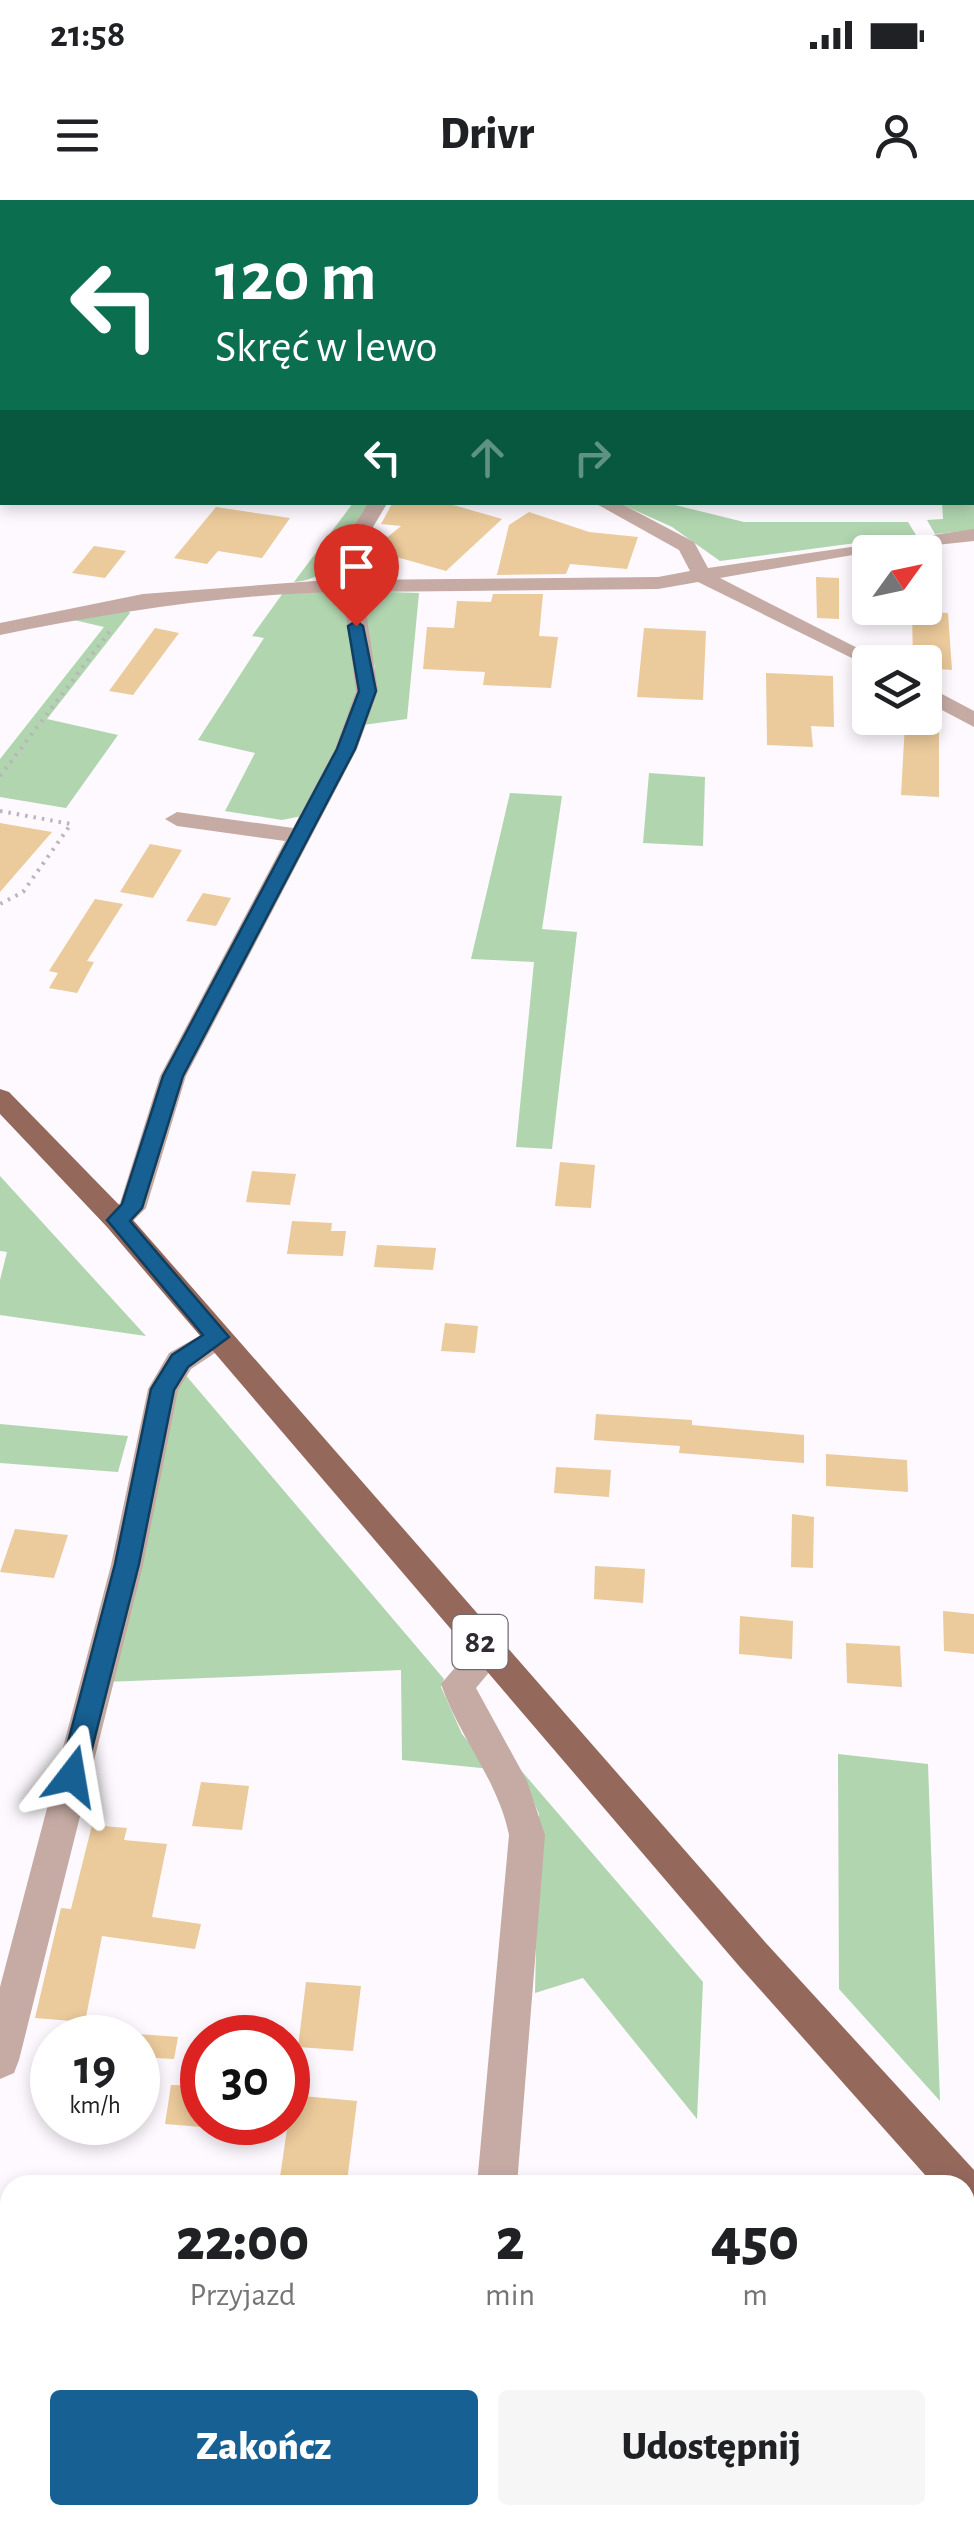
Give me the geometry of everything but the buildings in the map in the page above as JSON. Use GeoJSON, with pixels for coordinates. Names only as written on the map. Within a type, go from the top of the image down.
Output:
{"type":"FeatureCollection","features":[{"type":"Feature","properties":{"kind":"main road","name":"82"},"geometry":{"type":"LineString","coordinates":[[0,1098],[117,1220],[488,1652],[952,2175]]}},
{"type":"Feature","properties":{"kind":"street"},"geometry":{"type":"LineString","coordinates":[[117,1220],[132,1208],[173,1076],[346,749],[367,691],[345,585],[345,556],[377,505]]}},
{"type":"Feature","properties":{"kind":"street"},"geometry":{"type":"LineString","coordinates":[[608,505],[687,546],[702,576],[852,651]]}},
{"type":"Feature","properties":{"kind":"street"},"geometry":{"type":"LineString","coordinates":[[0,628],[132,602],[345,585],[585,588],[702,576],[802,557],[974,535]]}},
{"type":"Feature","properties":{"kind":"street"},"geometry":{"type":"LineString","coordinates":[[942,702],[974,720]]}},
{"type":"Feature","properties":{"kind":"street"},"geometry":{"type":"LineString","coordinates":[[177,819],[300,836]]}},
{"type":"Feature","properties":{"kind":"street"},"geometry":{"type":"LineString","coordinates":[[0,2060],[127,1564],[163,1389],[180,1361],[218,1337]]}},
{"type":"Feature","properties":{"kind":"street"},"geometry":{"type":"LineString","coordinates":[[488,1652],[458,1684],[465,1708],[511,1776],[522,1802],[527,1835],[498,2175]]}},
{"type":"Feature","properties":{"kind":"path"},"geometry":{"type":"LineString","coordinates":[[0,776],[132,602]]}},
{"type":"Feature","properties":{"kind":"path"},"geometry":{"type":"LineString","coordinates":[[0,810],[71,824],[23,892],[0,904]]}},
{"type":"Feature","properties":{"kind":"green space"},"geometry":{"type":"Polygon","coordinates":[[[352,505],[372,505],[331,564],[308,580],[294,582],[352,505]]]}},
{"type":"Feature","properties":{"kind":"green space"},"geometry":{"type":"Polygon","coordinates":[[[623,505],[675,505],[744,522],[908,522],[916,535],[852,535],[852,543],[720,561],[672,527],[623,505]]]}},
{"type":"Feature","properties":{"kind":"green space"},"geometry":{"type":"Polygon","coordinates":[[[942,505],[974,505],[974,530],[935,534],[927,520],[943,519],[942,505]]]}},
{"type":"Feature","properties":{"kind":"green space"},"geometry":{"type":"Polygon","coordinates":[[[343,590],[360,677],[342,739],[302,816],[282,820],[225,811],[255,753],[198,740],[264,638],[252,636],[283,593],[343,590]]]}},
{"type":"Feature","properties":{"kind":"green space"},"geometry":{"type":"Polygon","coordinates":[[[360,591],[419,593],[407,719],[363,725],[375,667],[361,626],[360,591]]]}},
{"type":"Feature","properties":{"kind":"green space"},"geometry":{"type":"Polygon","coordinates":[[[126,608],[130,613],[47,719],[118,735],[66,808],[0,797],[0,759],[104,627],[74,620],[126,608]]]}},
{"type":"Feature","properties":{"kind":"green space"},"geometry":{"type":"Polygon","coordinates":[[[649,773],[705,777],[703,846],[643,843],[649,773]]]}},
{"type":"Feature","properties":{"kind":"green space"},"geometry":{"type":"Polygon","coordinates":[[[510,793],[562,796],[542,929],[577,932],[552,1149],[516,1147],[534,962],[471,959],[510,793]]]}},
{"type":"Feature","properties":{"kind":"green space"},"geometry":{"type":"Polygon","coordinates":[[[0,1176],[146,1336],[0,1315],[0,1280],[7,1252],[0,1251],[0,1176]]]}},
{"type":"Feature","properties":{"kind":"green space"},"geometry":{"type":"Polygon","coordinates":[[[183,1372],[444,1679],[441,1687],[462,1734],[491,1769],[402,1760],[401,1670],[105,1682],[174,1390],[183,1372]]]}},
{"type":"Feature","properties":{"kind":"green space"},"geometry":{"type":"Polygon","coordinates":[[[0,1424],[128,1436],[118,1472],[0,1463],[0,1424]]]}},
{"type":"Feature","properties":{"kind":"green space"},"geometry":{"type":"Polygon","coordinates":[[[838,1754],[928,1764],[940,2101],[839,1989],[838,1754]]]}},
{"type":"Feature","properties":{"kind":"green space"},"geometry":{"type":"Polygon","coordinates":[[[519,1768],[703,1982],[697,2119],[583,1978],[535,1993],[539,1814],[519,1768]]]}},
{"type":"Feature","properties":{"kind":"route"},"geometry":{"type":"LineString","coordinates":[[72,1776],[127,1564],[163,1389],[180,1361],[218,1337],[117,1220],[132,1208],[173,1076],[346,749],[367,691],[356,626]]}}]}
